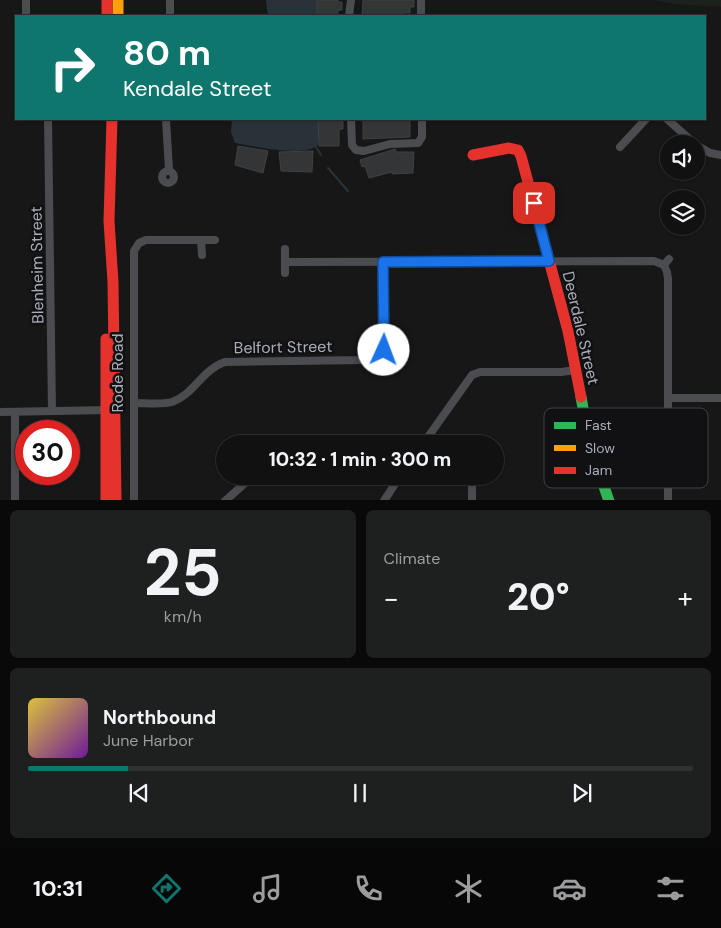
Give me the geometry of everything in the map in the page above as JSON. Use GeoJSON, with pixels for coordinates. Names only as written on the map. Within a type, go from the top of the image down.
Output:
{"type":"FeatureCollection","features":[{"type":"Feature","properties":{"kind":"main road"},"geometry":{"type":"LineString","coordinates":[[107,0],[107,15]]}},
{"type":"Feature","properties":{"kind":"main road"},"geometry":{"type":"LineString","coordinates":[[118,0],[118,15]]}},
{"type":"Feature","properties":{"kind":"main road","name":"Rode Road"},"geometry":{"type":"LineString","coordinates":[[106,500],[111,410],[113,282],[110,260],[109,193],[112,120]]}},
{"type":"Feature","properties":{"kind":"main road","name":"Deerdale Street"},"geometry":{"type":"LineString","coordinates":[[473,155],[509,148],[520,152],[568,331],[583,408]]}},
{"type":"Feature","properties":{"kind":"main road","name":"Rode Road"},"geometry":{"type":"LineString","coordinates":[[111,410],[116,500]]}},
{"type":"Feature","properties":{"kind":"main road","name":"Deerdale Street"},"geometry":{"type":"LineString","coordinates":[[605,488],[609,500]]}},
{"type":"Feature","properties":{"kind":"street"},"geometry":{"type":"LineString","coordinates":[[26,0],[26,15]]}},
{"type":"Feature","properties":{"kind":"street"},"geometry":{"type":"LineString","coordinates":[[170,0],[170,15]]}},
{"type":"Feature","properties":{"kind":"street"},"geometry":{"type":"LineString","coordinates":[[349,15],[351,0]]}},
{"type":"Feature","properties":{"kind":"street"},"geometry":{"type":"LineString","coordinates":[[421,0],[422,15]]}},
{"type":"Feature","properties":{"kind":"street","name":"Blenheim Street"},"geometry":{"type":"LineString","coordinates":[[48,120],[52,411]]}},
{"type":"Feature","properties":{"kind":"street"},"geometry":{"type":"LineString","coordinates":[[166,120],[169,170]]}},
{"type":"Feature","properties":{"kind":"street"},"geometry":{"type":"LineString","coordinates":[[351,120],[352,145],[360,151],[390,144],[418,143],[422,137],[422,120]]}},
{"type":"Feature","properties":{"kind":"street"},"geometry":{"type":"LineString","coordinates":[[620,147],[645,120]]}},
{"type":"Feature","properties":{"kind":"street"},"geometry":{"type":"LineString","coordinates":[[668,120],[686,135]]}},
{"type":"Feature","properties":{"kind":"street"},"geometry":{"type":"LineString","coordinates":[[705,150],[710,153],[721,155]]}},
{"type":"Feature","properties":{"kind":"street","name":"Rode Road"},"geometry":{"type":"LineString","coordinates":[[134,500],[134,254],[136,247],[146,240],[201,240]]}},
{"type":"Feature","properties":{"kind":"street"},"geometry":{"type":"LineString","coordinates":[[202,255],[201,240],[215,240]]}},
{"type":"Feature","properties":{"kind":"street"},"geometry":{"type":"LineString","coordinates":[[285,249],[285,274]]}},
{"type":"Feature","properties":{"kind":"street"},"geometry":{"type":"LineString","coordinates":[[285,262],[666,262],[668,272],[668,408]]}},
{"type":"Feature","properties":{"kind":"street","name":"Belfort Street"},"geometry":{"type":"LineString","coordinates":[[134,403],[166,403],[175,401],[211,369],[224,362],[365,360],[379,356],[385,345],[383,262]]}},
{"type":"Feature","properties":{"kind":"street"},"geometry":{"type":"LineString","coordinates":[[429,435],[472,374],[480,372],[561,372],[576,370]]}},
{"type":"Feature","properties":{"kind":"street"},"geometry":{"type":"LineString","coordinates":[[668,398],[721,398]]}},
{"type":"Feature","properties":{"kind":"street"},"geometry":{"type":"LineString","coordinates":[[0,412],[111,410]]}},
{"type":"Feature","properties":{"kind":"street"},"geometry":{"type":"LineString","coordinates":[[15,412],[16,500]]}},
{"type":"Feature","properties":{"kind":"street"},"geometry":{"type":"LineString","coordinates":[[225,500],[242,485]]}},
{"type":"Feature","properties":{"kind":"street"},"geometry":{"type":"LineString","coordinates":[[384,500],[394,485]]}},
{"type":"Feature","properties":{"kind":"street"},"geometry":{"type":"LineString","coordinates":[[472,485],[472,500]]}},
{"type":"Feature","properties":{"kind":"shaded area"},"geometry":{"type":"Polygon","coordinates":[[[266,0],[320,0],[319,15],[268,15],[266,0]]]}},
{"type":"Feature","properties":{"kind":"shaded area"},"geometry":{"type":"Polygon","coordinates":[[[652,0],[721,0],[721,7],[675,4],[652,0]]]}},
{"type":"Feature","properties":{"kind":"shaded area"},"geometry":{"type":"Polygon","coordinates":[[[232,120],[319,120],[318,145],[302,151],[235,143],[231,132],[232,120]]]}},
{"type":"Feature","properties":{"kind":"building"},"geometry":{"type":"Polygon","coordinates":[[[317,0],[338,0],[338,2],[342,2],[342,10],[338,10],[338,15],[317,15],[317,0]]]}},
{"type":"Feature","properties":{"kind":"building"},"geometry":{"type":"Polygon","coordinates":[[[363,0],[414,0],[414,7],[410,7],[410,13],[402,13],[403,15],[362,15],[363,0]]]}},
{"type":"Feature","properties":{"kind":"building"},"geometry":{"type":"Polygon","coordinates":[[[318,120],[343,121],[343,129],[339,129],[339,146],[319,146],[318,120]]]}},
{"type":"Feature","properties":{"kind":"building"},"geometry":{"type":"Polygon","coordinates":[[[363,120],[410,120],[410,137],[363,139],[363,120]]]}},
{"type":"Feature","properties":{"kind":"building"},"geometry":{"type":"Polygon","coordinates":[[[238,146],[268,151],[263,173],[235,165],[238,146]]]}},
{"type":"Feature","properties":{"kind":"building"},"geometry":{"type":"Polygon","coordinates":[[[395,149],[396,152],[414,152],[413,173],[392,174],[392,172],[369,178],[365,166],[362,167],[360,160],[395,149]]]}},
{"type":"Feature","properties":{"kind":"building"},"geometry":{"type":"Polygon","coordinates":[[[313,151],[312,172],[281,171],[279,152],[313,151]]]}},
{"type":"Feature","properties":{"kind":"waterway"},"geometry":{"type":"LineString","coordinates":[[316,147],[321,155]]}},
{"type":"Feature","properties":{"kind":"waterway"},"geometry":{"type":"LineString","coordinates":[[328,168],[348,191]]}},
{"type":"Feature","properties":{"kind":"traffic: fast"},"geometry":{"type":"LineString","coordinates":[[581,397],[583,408]]}},
{"type":"Feature","properties":{"kind":"traffic: fast"},"geometry":{"type":"LineString","coordinates":[[605,488],[609,500]]}},
{"type":"Feature","properties":{"kind":"traffic: slow"},"geometry":{"type":"LineString","coordinates":[[118,0],[118,15]]}},
{"type":"Feature","properties":{"kind":"traffic: jam"},"geometry":{"type":"LineString","coordinates":[[107,0],[107,15]]}},
{"type":"Feature","properties":{"kind":"traffic: jam"},"geometry":{"type":"LineString","coordinates":[[112,120],[109,221],[113,282],[116,500]]}},
{"type":"Feature","properties":{"kind":"traffic: jam"},"geometry":{"type":"LineString","coordinates":[[473,155],[509,148],[518,150],[521,156],[568,331],[581,397]]}},
{"type":"Feature","properties":{"kind":"traffic: jam"},"geometry":{"type":"LineString","coordinates":[[106,339],[106,500]]}},
{"type":"Feature","properties":{"kind":"route"},"geometry":{"type":"LineString","coordinates":[[384,350],[383,262],[549,261],[534,203]]}}]}
